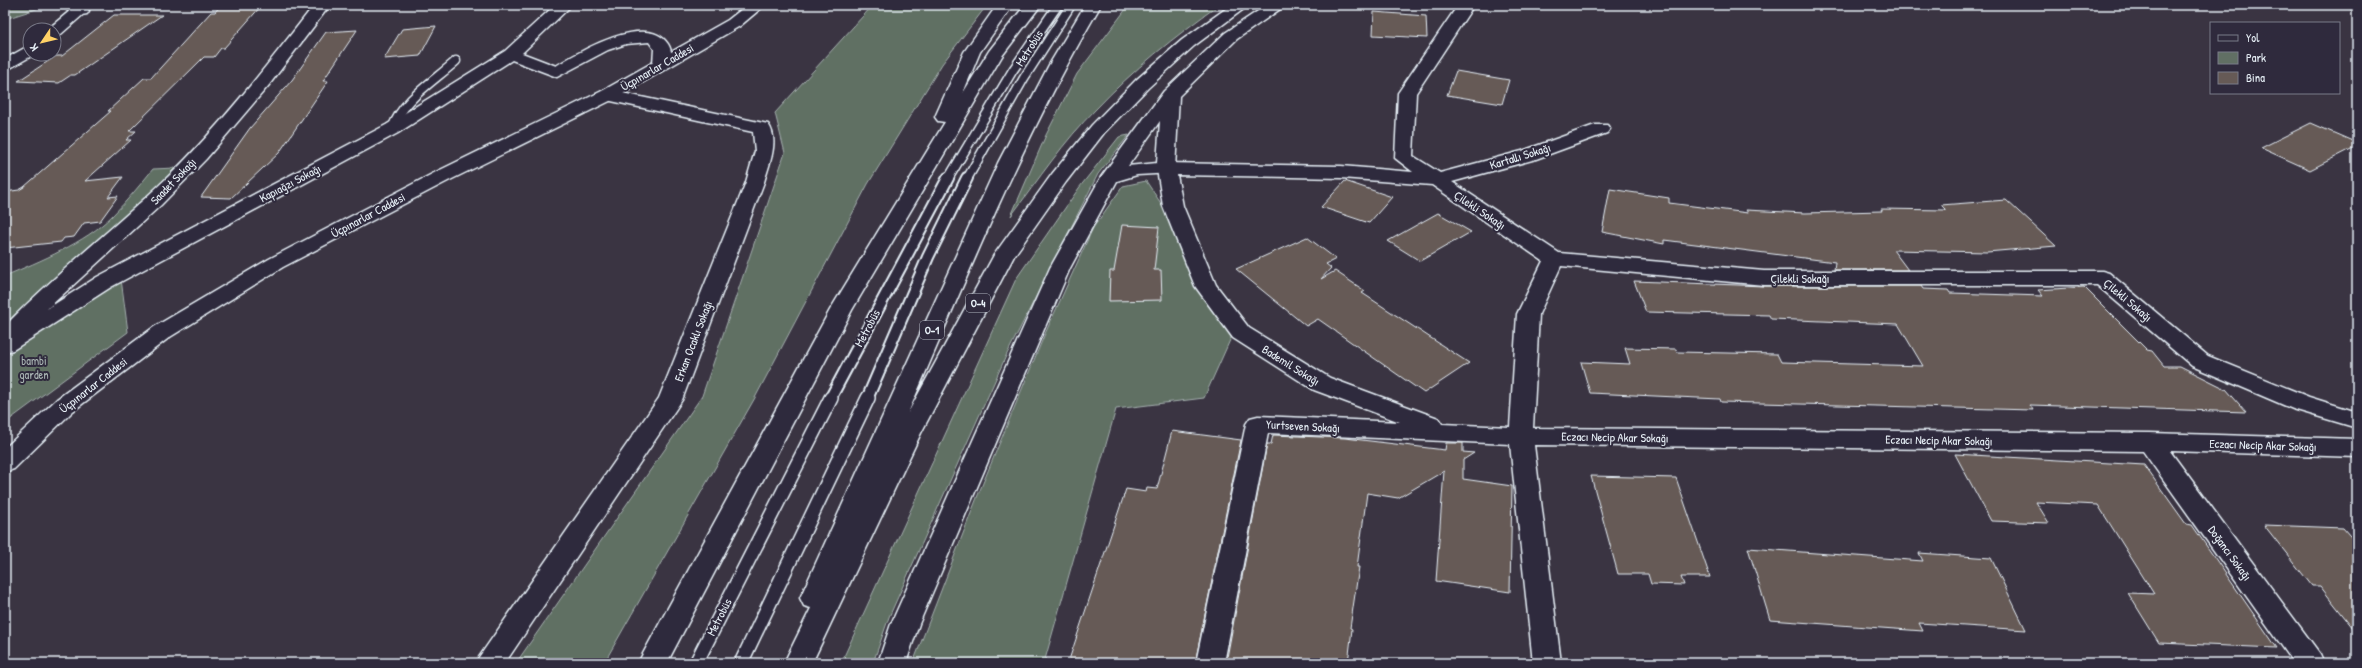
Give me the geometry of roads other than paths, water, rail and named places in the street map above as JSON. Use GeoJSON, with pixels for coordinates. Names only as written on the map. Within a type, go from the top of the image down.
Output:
{"type":"FeatureCollection","features":[{"type":"Feature","properties":{"kind":"main road","name":"Saadet Sokağı"},"geometry":{"type":"LineString","coordinates":[[5,340],[56,286],[115,236],[173,181],[275,65],[322,5]]}},
{"type":"Feature","properties":{"kind":"main road","name":"Kapıağzı Sokağı"},"geometry":{"type":"LineString","coordinates":[[5,345],[104,282],[392,129],[511,54],[564,5]]}},
{"type":"Feature","properties":{"kind":"main road","name":"Üçpınarlar Caddesi"},"geometry":{"type":"LineString","coordinates":[[5,463],[65,405],[162,332],[276,263],[441,177],[608,95],[734,23],[757,5]]}},
{"type":"Feature","properties":{"kind":"main road"},"geometry":{"type":"LineString","coordinates":[[916,183],[972,52],[1006,5]]}},
{"type":"Feature","properties":{"kind":"main road"},"geometry":{"type":"LineString","coordinates":[[652,663],[841,310],[995,54],[1033,5]]}},
{"type":"Feature","properties":{"kind":"main road","name":"O-1"},"geometry":{"type":"LineString","coordinates":[[785,663],[1007,163],[1057,65],[1093,5]]}},
{"type":"Feature","properties":{"kind":"main road","name":"O-4"},"geometry":{"type":"LineString","coordinates":[[798,663],[909,433],[1004,255],[1058,178],[1098,129],[1142,84],[1188,43],[1241,5]]}},
{"type":"Feature","properties":{"kind":"main road"},"geometry":{"type":"LineString","coordinates":[[892,663],[905,624],[1060,268],[1110,177],[1170,95],[1231,36],[1278,5]]}},
{"type":"Feature","properties":{"kind":"main road","name":"Çilekli Sokağı"},"geometry":{"type":"LineString","coordinates":[[1466,5],[1407,94],[1404,158],[1554,259],[1764,278],[2102,278],[2200,361],[2301,403],[2357,420]]}},
{"type":"Feature","properties":{"kind":"main road"},"geometry":{"type":"LineString","coordinates":[[62,24],[79,7]]}},
{"type":"Feature","properties":{"kind":"main road"},"geometry":{"type":"LineString","coordinates":[[511,54],[556,72],[600,46],[621,39],[653,37],[662,44],[664,54],[662,64]]}},
{"type":"Feature","properties":{"kind":"main road"},"geometry":{"type":"LineString","coordinates":[[5,66],[22,55]]}},
{"type":"Feature","properties":{"kind":"main road","name":"Erkan Ocaklı Sokağı"},"geometry":{"type":"LineString","coordinates":[[489,663],[670,400],[755,182],[764,151],[762,128],[608,95]]}},
{"type":"Feature","properties":{"kind":"main road","name":"Bademil Sokağı"},"geometry":{"type":"LineString","coordinates":[[1170,95],[1166,169],[1174,206],[1206,286],[1241,334],[1322,384],[1406,416],[1437,426],[1521,436]]}},
{"type":"Feature","properties":{"kind":"main road","name":"Kartallı Sokağı"},"geometry":{"type":"LineString","coordinates":[[1437,180],[1529,155],[1601,129]]}},
{"type":"Feature","properties":{"kind":"main road"},"geometry":{"type":"LineString","coordinates":[[1110,177],[1149,166],[1166,169],[1341,172],[1437,180]]}},
{"type":"Feature","properties":{"kind":"main road"},"geometry":{"type":"LineString","coordinates":[[1547,663],[1521,436],[1528,314],[1554,259]]}},
{"type":"Feature","properties":{"kind":"main road","name":"Yurtseven Sokağı"},"geometry":{"type":"LineString","coordinates":[[1210,663],[1258,424],[1521,436]]}},
{"type":"Feature","properties":{"kind":"main road","name":"Eczacı Necip Akar Sokağı"},"geometry":{"type":"LineString","coordinates":[[1521,436],[2150,442],[2357,448]]}},
{"type":"Feature","properties":{"kind":"main road","name":"Doğancı Sokağı"},"geometry":{"type":"LineString","coordinates":[[2150,442],[2310,663]]}},
{"type":"Feature","properties":{"kind":"lane","name":"Metrobüs"},"geometry":{"type":"LineString","coordinates":[[696,663],[824,408],[943,187],[977,129],[1058,5]]}},
{"type":"Feature","properties":{"kind":"lane","name":"Metrobüs"},"geometry":{"type":"LineString","coordinates":[[741,663],[861,413],[928,257],[961,189],[1024,78],[1071,5]]}},
{"type":"Feature","properties":{"kind":"lane"},"geometry":{"type":"LineString","coordinates":[[392,129],[393,122],[403,110],[456,61]]}},
{"type":"Feature","properties":{"kind":"park label","name":"bambi garden"},"geometry":{"type":"Point","coordinates":[34,367]}}]}
